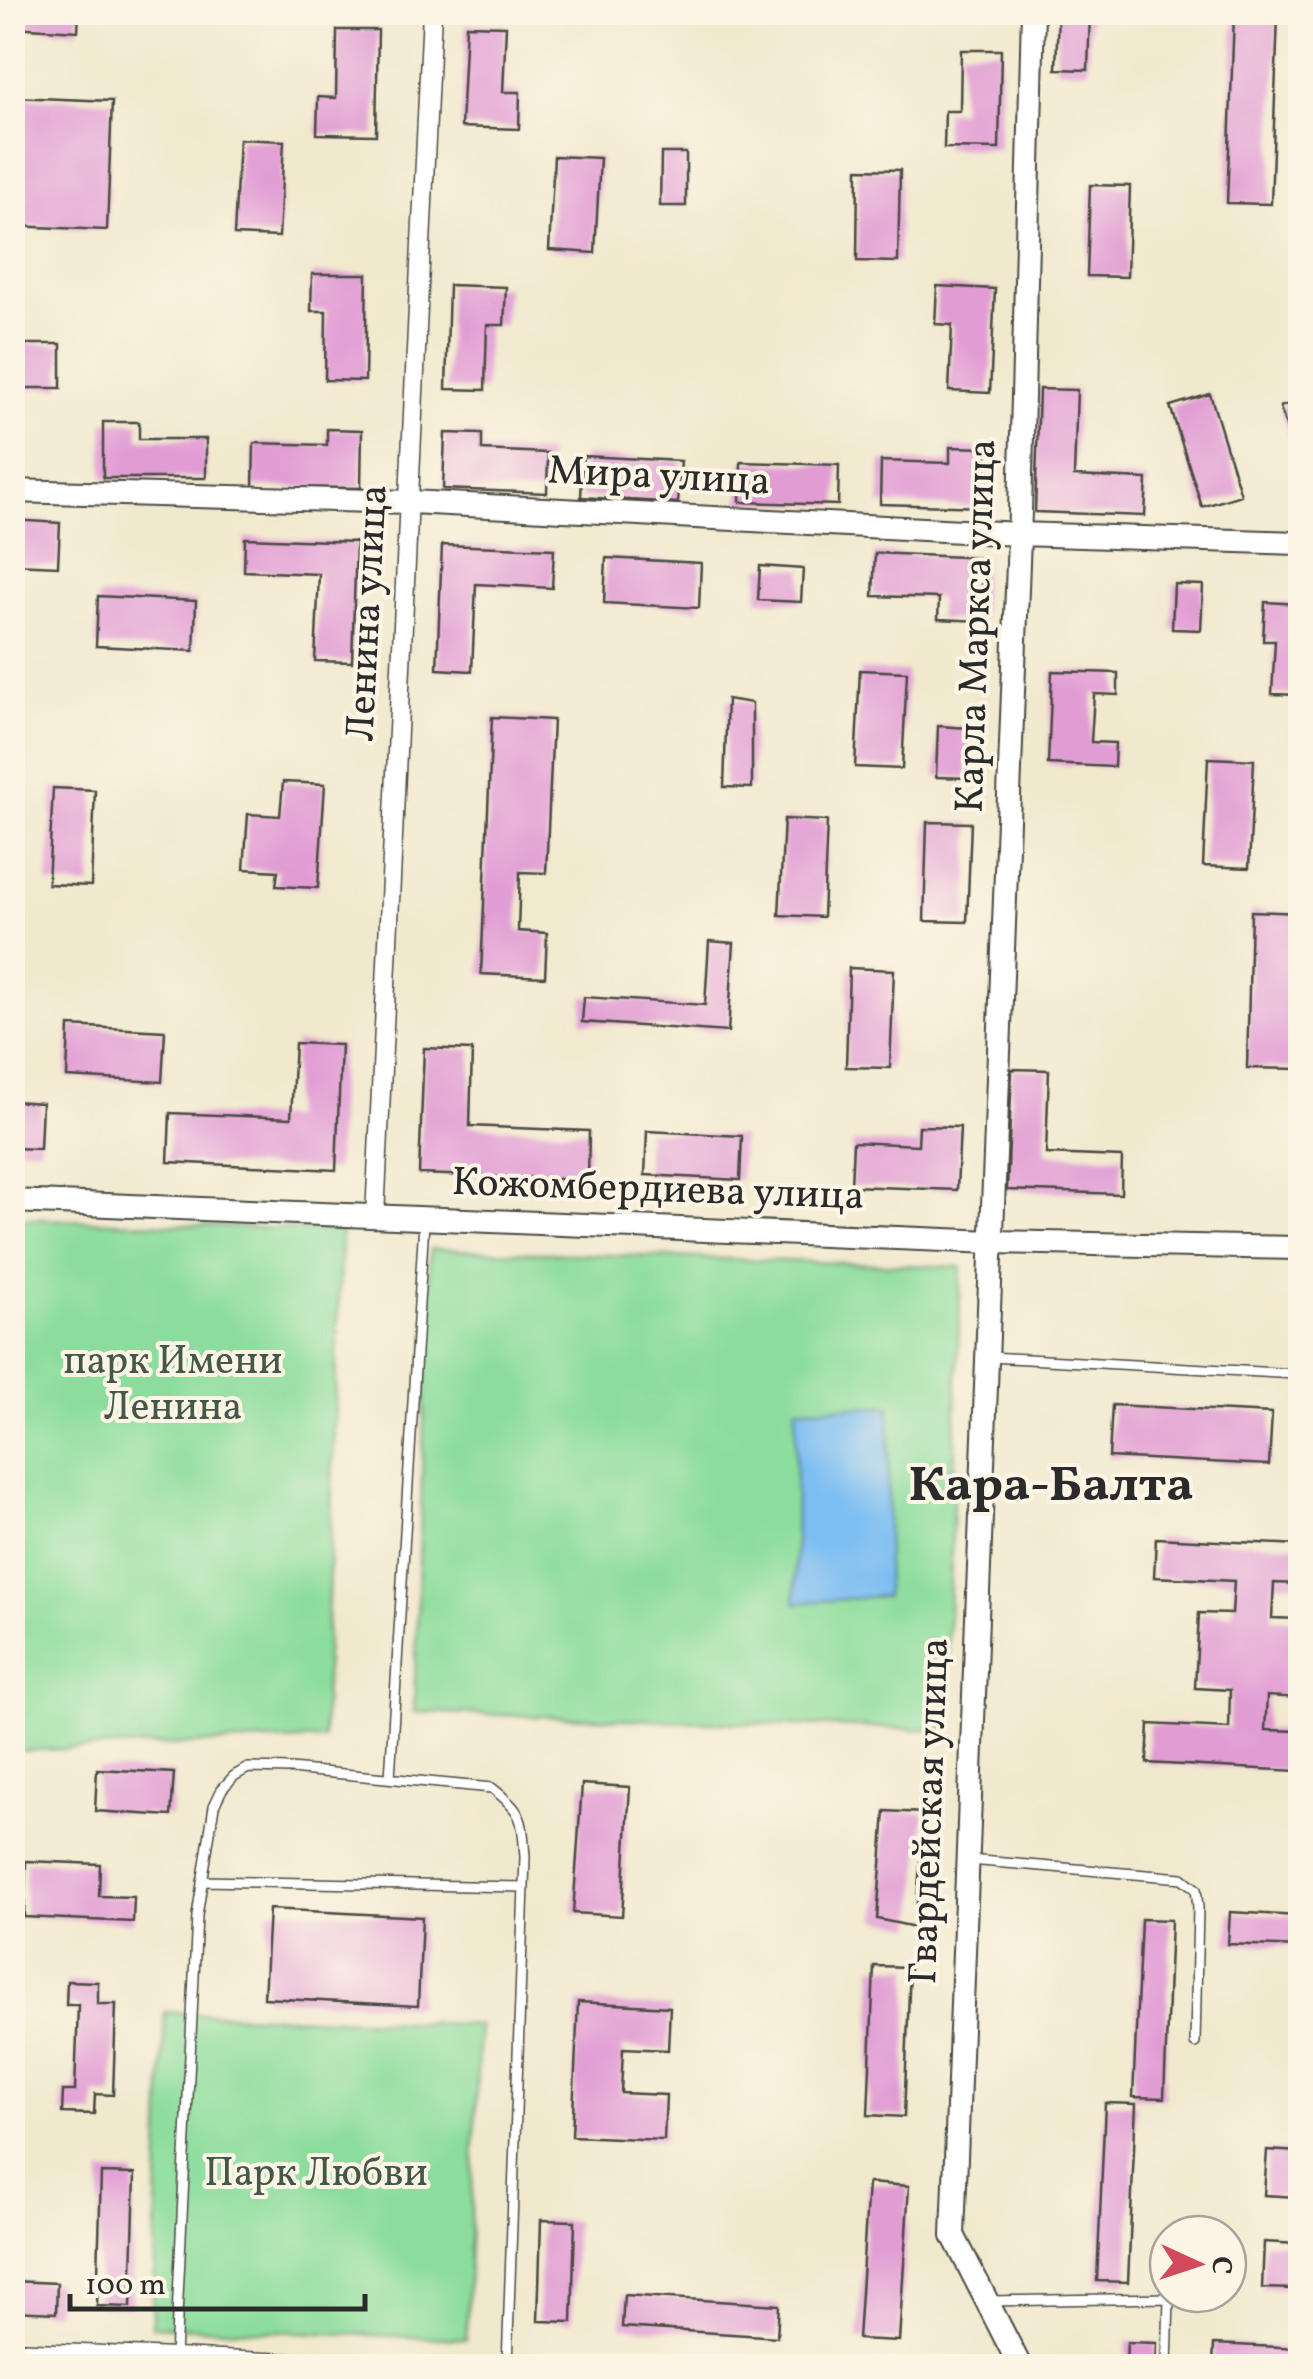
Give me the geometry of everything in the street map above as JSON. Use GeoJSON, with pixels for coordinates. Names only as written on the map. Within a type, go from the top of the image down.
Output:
{"type":"FeatureCollection","features":[{"type":"Feature","properties":{"kind":"street","name":"Ленина улица"},"geometry":{"type":"LineString","coordinates":[[374,1217],[432,12]]}},
{"type":"Feature","properties":{"kind":"street","name":"Карла Маркса улица"},"geometry":{"type":"LineString","coordinates":[[993,1242],[1033,12]]}},
{"type":"Feature","properties":{"kind":"street","name":"Мира улица"},"geometry":{"type":"LineString","coordinates":[[12,491],[410,502],[1019,534],[1300,543]]}},
{"type":"Feature","properties":{"kind":"street","name":"Кожомбердиева улица"},"geometry":{"type":"LineString","coordinates":[[12,1201],[993,1242],[1298,1248]]}},
{"type":"Feature","properties":{"kind":"street","name":"Гвардейская улица"},"geometry":{"type":"LineString","coordinates":[[993,1242],[953,2235],[1020,2366]]}},
{"type":"Feature","properties":{"kind":"street"},"geometry":{"type":"LineString","coordinates":[[12,2350],[356,2366]]}},
{"type":"Feature","properties":{"kind":"lane"},"geometry":{"type":"LineString","coordinates":[[390,1778],[424,1219]]}},
{"type":"Feature","properties":{"kind":"lane"},"geometry":{"type":"LineString","coordinates":[[1296,1475],[1298,1248]]}},
{"type":"Feature","properties":{"kind":"lane"},"geometry":{"type":"LineString","coordinates":[[988,1357],[1297,1374]]}},
{"type":"Feature","properties":{"kind":"lane"},"geometry":{"type":"LineString","coordinates":[[175,2358],[197,1916],[214,1806],[222,1789],[248,1768],[290,1769],[492,1788],[522,1820],[525,1857],[507,2366]]}},
{"type":"Feature","properties":{"kind":"lane"},"geometry":{"type":"LineString","coordinates":[[966,1860],[1182,1878],[1196,1890],[1198,1906],[1196,2043]]}},
{"type":"Feature","properties":{"kind":"lane"},"geometry":{"type":"LineString","coordinates":[[202,1881],[524,1887]]}},
{"type":"Feature","properties":{"kind":"lane"},"geometry":{"type":"LineString","coordinates":[[987,2302],[1169,2298],[1167,2366]]}},
{"type":"Feature","properties":{"kind":"green space","name":"парк Имени Ленина"},"geometry":{"type":"Polygon","coordinates":[[[13,1218],[341,1231],[323,1739],[13,1751],[13,1218]]]}},
{"type":"Feature","properties":{"kind":"green space"},"geometry":{"type":"Polygon","coordinates":[[[430,1249],[961,1267],[945,1730],[414,1712],[430,1249]]]}},
{"type":"Feature","properties":{"kind":"green space","name":"Парк Любви"},"geometry":{"type":"Polygon","coordinates":[[[165,2012],[479,2025],[466,2339],[152,2326],[165,2012]]]}},
{"type":"Feature","properties":{"kind":"water"},"geometry":{"type":"Polygon","coordinates":[[[890,1406],[886,1596],[795,1603],[796,1408],[890,1406]]]}},
{"type":"Feature","properties":{"kind":"building"},"geometry":{"type":"Polygon","coordinates":[[[12,12],[79,12],[78,31],[12,27],[12,12]]]}},
{"type":"Feature","properties":{"kind":"building"},"geometry":{"type":"Polygon","coordinates":[[[1058,12],[1090,12],[1088,70],[1056,69],[1058,12]]]}},
{"type":"Feature","properties":{"kind":"building"},"geometry":{"type":"Polygon","coordinates":[[[1234,15],[1278,16],[1271,204],[1227,203],[1234,15]]]}},
{"type":"Feature","properties":{"kind":"building"},"geometry":{"type":"Polygon","coordinates":[[[466,25],[506,26],[503,92],[520,92],[519,129],[461,127],[466,25]]]}},
{"type":"Feature","properties":{"kind":"building"},"geometry":{"type":"Polygon","coordinates":[[[337,30],[378,30],[376,135],[317,134],[318,97],[336,98],[337,30]]]}},
{"type":"Feature","properties":{"kind":"building"},"geometry":{"type":"Polygon","coordinates":[[[961,50],[1001,50],[999,149],[944,148],[945,111],[960,111],[961,50]]]}},
{"type":"Feature","properties":{"kind":"building"},"geometry":{"type":"Polygon","coordinates":[[[12,97],[112,101],[107,230],[12,226],[12,97]]]}},
{"type":"Feature","properties":{"kind":"building"},"geometry":{"type":"Polygon","coordinates":[[[239,139],[284,141],[279,237],[234,235],[239,139]]]}},
{"type":"Feature","properties":{"kind":"building"},"geometry":{"type":"Polygon","coordinates":[[[661,153],[686,153],[686,206],[660,206],[661,153]]]}},
{"type":"Feature","properties":{"kind":"building"},"geometry":{"type":"Polygon","coordinates":[[[554,156],[600,158],[595,253],[549,250],[554,156]]]}},
{"type":"Feature","properties":{"kind":"building"},"geometry":{"type":"Polygon","coordinates":[[[858,169],[900,170],[898,262],[857,261],[858,169]]]}},
{"type":"Feature","properties":{"kind":"building"},"geometry":{"type":"Polygon","coordinates":[[[1090,185],[1130,186],[1127,277],[1087,276],[1090,185]]]}},
{"type":"Feature","properties":{"kind":"building"},"geometry":{"type":"Polygon","coordinates":[[[312,274],[367,274],[365,381],[325,380],[326,311],[311,311],[312,274]]]}},
{"type":"Feature","properties":{"kind":"building"},"geometry":{"type":"Polygon","coordinates":[[[449,285],[506,287],[504,325],[487,325],[485,390],[446,389],[449,285]]]}},
{"type":"Feature","properties":{"kind":"building"},"geometry":{"type":"Polygon","coordinates":[[[937,286],[995,289],[990,393],[949,391],[952,325],[935,324],[937,286]]]}},
{"type":"Feature","properties":{"kind":"building"},"geometry":{"type":"Polygon","coordinates":[[[12,344],[61,344],[61,388],[12,388],[12,344]]]}},
{"type":"Feature","properties":{"kind":"building"},"geometry":{"type":"Polygon","coordinates":[[[1039,389],[1077,390],[1074,476],[1147,479],[1145,516],[1035,512],[1039,389]]]}},
{"type":"Feature","properties":{"kind":"building"},"geometry":{"type":"Polygon","coordinates":[[[1210,394],[1241,495],[1202,507],[1170,406],[1210,394]]]}},
{"type":"Feature","properties":{"kind":"building"},"geometry":{"type":"Polygon","coordinates":[[[1300,400],[1300,471],[1280,407],[1300,400]]]}},
{"type":"Feature","properties":{"kind":"building"},"geometry":{"type":"Polygon","coordinates":[[[103,422],[139,422],[139,439],[206,439],[206,478],[103,478],[103,422]]]}},
{"type":"Feature","properties":{"kind":"building"},"geometry":{"type":"Polygon","coordinates":[[[327,429],[362,430],[361,488],[253,487],[254,443],[327,445],[327,429]]]}},
{"type":"Feature","properties":{"kind":"building"},"geometry":{"type":"Polygon","coordinates":[[[445,433],[482,434],[482,450],[548,453],[547,493],[443,489],[445,433]]]}},
{"type":"Feature","properties":{"kind":"building"},"geometry":{"type":"Polygon","coordinates":[[[950,447],[987,448],[986,507],[880,504],[881,461],[950,463],[950,447]]]}},
{"type":"Feature","properties":{"kind":"building"},"geometry":{"type":"Polygon","coordinates":[[[583,456],[681,461],[678,503],[581,497],[583,456]]]}},
{"type":"Feature","properties":{"kind":"building"},"geometry":{"type":"Polygon","coordinates":[[[741,462],[839,465],[838,505],[740,502],[741,462]]]}},
{"type":"Feature","properties":{"kind":"building"},"geometry":{"type":"Polygon","coordinates":[[[12,520],[60,523],[58,566],[12,564],[12,520]]]}},
{"type":"Feature","properties":{"kind":"building"},"geometry":{"type":"Polygon","coordinates":[[[245,538],[356,542],[352,662],[315,661],[319,574],[244,571],[245,538]]]}},
{"type":"Feature","properties":{"kind":"building"},"geometry":{"type":"Polygon","coordinates":[[[442,545],[554,549],[552,588],[476,584],[472,671],[437,669],[442,545]]]}},
{"type":"Feature","properties":{"kind":"building"},"geometry":{"type":"Polygon","coordinates":[[[875,553],[984,558],[981,621],[938,619],[939,598],[873,596],[875,553]]]}},
{"type":"Feature","properties":{"kind":"building"},"geometry":{"type":"Polygon","coordinates":[[[606,558],[701,563],[699,608],[604,603],[606,558]]]}},
{"type":"Feature","properties":{"kind":"building"},"geometry":{"type":"Polygon","coordinates":[[[760,566],[803,569],[801,602],[758,600],[760,566]]]}},
{"type":"Feature","properties":{"kind":"building"},"geometry":{"type":"Polygon","coordinates":[[[1174,584],[1203,585],[1201,630],[1172,629],[1174,584]]]}},
{"type":"Feature","properties":{"kind":"building"},"geometry":{"type":"Polygon","coordinates":[[[98,596],[196,601],[194,651],[96,646],[98,596]]]}},
{"type":"Feature","properties":{"kind":"building"},"geometry":{"type":"Polygon","coordinates":[[[1265,602],[1300,604],[1300,695],[1272,694],[1275,641],[1263,641],[1265,602]]]}},
{"type":"Feature","properties":{"kind":"building"},"geometry":{"type":"Polygon","coordinates":[[[860,670],[907,672],[902,769],[855,767],[860,670]]]}},
{"type":"Feature","properties":{"kind":"building"},"geometry":{"type":"Polygon","coordinates":[[[1052,671],[1118,673],[1118,695],[1094,694],[1091,742],[1115,743],[1114,767],[1048,764],[1052,671]]]}},
{"type":"Feature","properties":{"kind":"building"},"geometry":{"type":"Polygon","coordinates":[[[727,699],[752,703],[752,788],[724,787],[727,699]]]}},
{"type":"Feature","properties":{"kind":"building"},"geometry":{"type":"Polygon","coordinates":[[[492,717],[553,720],[546,873],[520,872],[518,931],[547,933],[545,977],[481,974],[492,717]]]}},
{"type":"Feature","properties":{"kind":"building"},"geometry":{"type":"Polygon","coordinates":[[[938,726],[969,728],[967,778],[936,777],[938,726]]]}},
{"type":"Feature","properties":{"kind":"building"},"geometry":{"type":"Polygon","coordinates":[[[1208,758],[1254,760],[1249,868],[1203,866],[1208,758]]]}},
{"type":"Feature","properties":{"kind":"building"},"geometry":{"type":"Polygon","coordinates":[[[283,782],[325,784],[318,888],[276,886],[278,871],[244,869],[248,814],[280,816],[283,782]]]}},
{"type":"Feature","properties":{"kind":"building"},"geometry":{"type":"Polygon","coordinates":[[[53,788],[95,790],[91,886],[48,884],[53,788]]]}},
{"type":"Feature","properties":{"kind":"building"},"geometry":{"type":"Polygon","coordinates":[[[784,819],[827,821],[823,917],[779,915],[784,819]]]}},
{"type":"Feature","properties":{"kind":"building"},"geometry":{"type":"Polygon","coordinates":[[[927,822],[971,823],[967,922],[924,921],[927,822]]]}},
{"type":"Feature","properties":{"kind":"building"},"geometry":{"type":"Polygon","coordinates":[[[1251,911],[1300,913],[1300,1069],[1247,1068],[1251,911]]]}},
{"type":"Feature","properties":{"kind":"building"},"geometry":{"type":"Polygon","coordinates":[[[709,941],[734,943],[728,1032],[582,1022],[584,997],[705,1005],[709,941]]]}},
{"type":"Feature","properties":{"kind":"building"},"geometry":{"type":"Polygon","coordinates":[[[849,968],[894,970],[890,1068],[846,1067],[849,968]]]}},
{"type":"Feature","properties":{"kind":"building"},"geometry":{"type":"Polygon","coordinates":[[[69,1026],[165,1031],[162,1082],[67,1077],[69,1026]]]}},
{"type":"Feature","properties":{"kind":"building"},"geometry":{"type":"Polygon","coordinates":[[[295,1043],[341,1045],[336,1170],[168,1162],[170,1113],[291,1118],[295,1043]]]}},
{"type":"Feature","properties":{"kind":"building"},"geometry":{"type":"Polygon","coordinates":[[[424,1048],[472,1050],[470,1126],[589,1131],[588,1180],[419,1174],[424,1048]]]}},
{"type":"Feature","properties":{"kind":"building"},"geometry":{"type":"Polygon","coordinates":[[[1012,1069],[1049,1070],[1046,1154],[1122,1157],[1121,1194],[1007,1190],[1012,1069]]]}},
{"type":"Feature","properties":{"kind":"building"},"geometry":{"type":"Polygon","coordinates":[[[1300,1096],[1300,1142],[1296,1142],[1300,1096]]]}},
{"type":"Feature","properties":{"kind":"building"},"geometry":{"type":"Polygon","coordinates":[[[12,1101],[42,1103],[40,1149],[12,1148],[12,1101]]]}},
{"type":"Feature","properties":{"kind":"building"},"geometry":{"type":"Polygon","coordinates":[[[919,1126],[960,1127],[957,1190],[851,1186],[853,1142],[918,1145],[919,1126]]]}},
{"type":"Feature","properties":{"kind":"building"},"geometry":{"type":"Polygon","coordinates":[[[647,1131],[742,1136],[740,1180],[645,1175],[647,1131]]]}},
{"type":"Feature","properties":{"kind":"building"},"geometry":{"type":"Polygon","coordinates":[[[1112,1405],[1272,1413],[1269,1465],[1109,1457],[1112,1405]]]}},
{"type":"Feature","properties":{"kind":"building"},"geometry":{"type":"Polygon","coordinates":[[[1156,1538],[1300,1545],[1300,1584],[1274,1583],[1272,1618],[1300,1619],[1300,1698],[1267,1696],[1265,1730],[1300,1731],[1298,1771],[1147,1763],[1149,1724],[1229,1728],[1230,1690],[1195,1688],[1199,1613],[1232,1614],[1234,1581],[1154,1577],[1156,1538]]]}},
{"type":"Feature","properties":{"kind":"building"},"geometry":{"type":"Polygon","coordinates":[[[97,1769],[174,1773],[171,1816],[95,1811],[97,1769]]]}},
{"type":"Feature","properties":{"kind":"building"},"geometry":{"type":"Polygon","coordinates":[[[582,1784],[630,1787],[622,1916],[573,1913],[582,1784]]]}},
{"type":"Feature","properties":{"kind":"building"},"geometry":{"type":"Polygon","coordinates":[[[885,1811],[924,1813],[915,1927],[877,1919],[885,1811]]]}},
{"type":"Feature","properties":{"kind":"building"},"geometry":{"type":"Polygon","coordinates":[[[26,1861],[100,1864],[99,1896],[134,1897],[133,1922],[24,1917],[26,1861]]]}},
{"type":"Feature","properties":{"kind":"building"},"geometry":{"type":"Polygon","coordinates":[[[269,1909],[422,1917],[418,2006],[264,1998],[269,1909]]]}},
{"type":"Feature","properties":{"kind":"building"},"geometry":{"type":"Polygon","coordinates":[[[1230,1912],[1300,1916],[1300,1947],[1228,1944],[1230,1912]]]}},
{"type":"Feature","properties":{"kind":"building"},"geometry":{"type":"Polygon","coordinates":[[[1141,1919],[1171,1920],[1164,2098],[1133,2097],[1141,1919]]]}},
{"type":"Feature","properties":{"kind":"building"},"geometry":{"type":"Polygon","coordinates":[[[874,1966],[910,1967],[904,2117],[868,2115],[874,1966]]]}},
{"type":"Feature","properties":{"kind":"building"},"geometry":{"type":"Polygon","coordinates":[[[67,1981],[98,1982],[98,2004],[116,2004],[113,2095],[95,2094],[94,2114],[62,2113],[63,2091],[75,2091],[78,2005],[66,2005],[67,1981]]]}},
{"type":"Feature","properties":{"kind":"building"},"geometry":{"type":"Polygon","coordinates":[[[578,2002],[670,2007],[668,2050],[623,2048],[621,2093],[666,2095],[664,2140],[572,2136],[578,2002]]]}},
{"type":"Feature","properties":{"kind":"building"},"geometry":{"type":"Polygon","coordinates":[[[1300,2100],[1300,2149],[1295,2149],[1300,2100]]]}},
{"type":"Feature","properties":{"kind":"building"},"geometry":{"type":"Polygon","coordinates":[[[1105,2103],[1136,2104],[1128,2282],[1097,2281],[1105,2103]]]}},
{"type":"Feature","properties":{"kind":"building"},"geometry":{"type":"Polygon","coordinates":[[[1267,2150],[1299,2152],[1297,2197],[1264,2195],[1267,2150]]]}},
{"type":"Feature","properties":{"kind":"building"},"geometry":{"type":"Polygon","coordinates":[[[101,2173],[135,2174],[131,2307],[97,2306],[101,2173]]]}},
{"type":"Feature","properties":{"kind":"building"},"geometry":{"type":"Polygon","coordinates":[[[868,2183],[909,2186],[899,2341],[858,2339],[868,2183]]]}},
{"type":"Feature","properties":{"kind":"building"},"geometry":{"type":"Polygon","coordinates":[[[1295,2198],[1300,2198],[1300,2242],[1292,2242],[1295,2198]]]}},
{"type":"Feature","properties":{"kind":"building"},"geometry":{"type":"Polygon","coordinates":[[[541,2220],[575,2221],[572,2322],[538,2321],[541,2220]]]}},
{"type":"Feature","properties":{"kind":"building"},"geometry":{"type":"Polygon","coordinates":[[[1264,2242],[1297,2244],[1294,2289],[1262,2288],[1264,2242]]]}},
{"type":"Feature","properties":{"kind":"building"},"geometry":{"type":"Polygon","coordinates":[[[12,2281],[57,2283],[56,2313],[12,2311],[12,2281]]]}},
{"type":"Feature","properties":{"kind":"building"},"geometry":{"type":"Polygon","coordinates":[[[624,2295],[779,2305],[777,2337],[622,2327],[624,2295]]]}},
{"type":"Feature","properties":{"kind":"building"},"geometry":{"type":"Polygon","coordinates":[[[1127,2342],[1157,2343],[1156,2366],[1126,2366],[1127,2342]]]}},
{"type":"Feature","properties":{"kind":"building"},"geometry":{"type":"Polygon","coordinates":[[[1214,2344],[1300,2348],[1300,2366],[1213,2366],[1214,2344]]]}},
{"type":"Feature","properties":{"kind":"district","name":"Кара-Балта"},"geometry":{"type":"Point","coordinates":[1051,1487]}}]}
